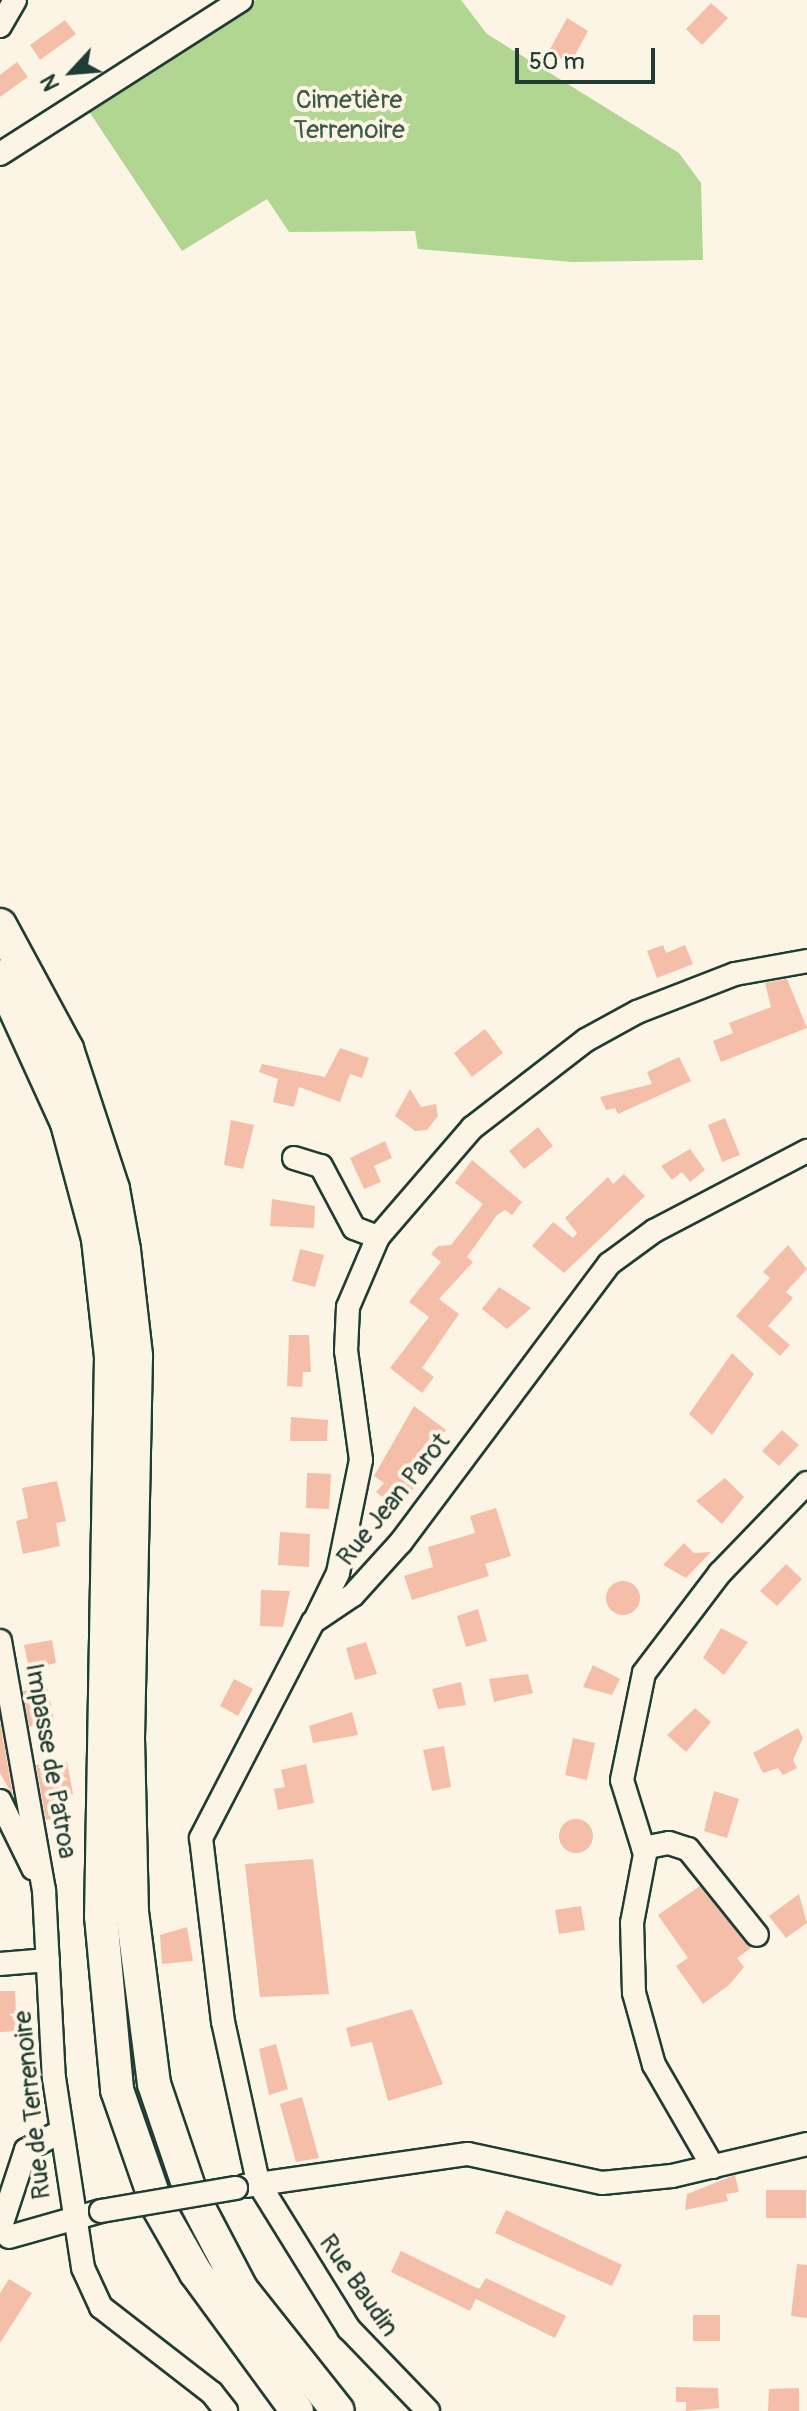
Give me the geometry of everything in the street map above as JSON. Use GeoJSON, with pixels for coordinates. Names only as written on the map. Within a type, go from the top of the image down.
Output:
{"type":"FeatureCollection","features":[{"type":"Feature","properties":{"kind":"highway"},"geometry":{"type":"LineString","coordinates":[[0,925],[67,1049],[113,1189],[124,1250],[136,1356],[128,1738],[132,1912],[154,2084],[191,2193],[242,2290],[338,2411]]}},
{"type":"Feature","properties":{"kind":"highway"},"geometry":{"type":"LineString","coordinates":[[0,976],[62,1111],[98,1239],[111,1357],[102,1757],[105,2003],[117,2090],[157,2205],[281,2411]]}},
{"type":"Feature","properties":{"kind":"highway"},"geometry":{"type":"LineString","coordinates":[[196,2273],[297,2411]]}},
{"type":"Feature","properties":{"kind":"street"},"geometry":{"type":"LineString","coordinates":[[0,26],[15,0]]}},
{"type":"Feature","properties":{"kind":"street"},"geometry":{"type":"LineString","coordinates":[[0,154],[241,0]]}},
{"type":"Feature","properties":{"kind":"street"},"geometry":{"type":"LineString","coordinates":[[313,1622],[338,1573],[361,1460],[346,1351],[348,1307],[378,1237],[472,1128],[586,1040],[710,982],[807,961]]}},
{"type":"Feature","properties":{"kind":"street","name":"Rue Jean Parot"},"geometry":{"type":"LineString","coordinates":[[258,2182],[223,2022],[201,1838],[313,1622],[353,1595],[401,1542],[609,1264],[654,1231],[807,1151]]}},
{"type":"Feature","properties":{"kind":"street"},"geometry":{"type":"LineString","coordinates":[[294,1158],[321,1166],[354,1228],[378,1237]]}},
{"type":"Feature","properties":{"kind":"street"},"geometry":{"type":"LineString","coordinates":[[713,2167],[654,2065],[634,1993],[633,1950],[643,1848],[622,1780],[644,1673],[720,1573],[807,1483]]}},
{"type":"Feature","properties":{"kind":"street","name":"Impasse de Patroa"},"geometry":{"type":"LineString","coordinates":[[0,1641],[44,1890]]}},
{"type":"Feature","properties":{"kind":"street"},"geometry":{"type":"LineString","coordinates":[[0,1801],[44,1890]]}},
{"type":"Feature","properties":{"kind":"street"},"geometry":{"type":"LineString","coordinates":[[643,1848],[669,1843],[688,1849],[757,1935]]}},
{"type":"Feature","properties":{"kind":"street","name":"Rue de Terrenoire"},"geometry":{"type":"LineString","coordinates":[[44,1890],[61,2131],[83,2268],[101,2307],[212,2393],[226,2411]]}},
{"type":"Feature","properties":{"kind":"street"},"geometry":{"type":"LineString","coordinates":[[0,1964],[48,1960]]}},
{"type":"Feature","properties":{"kind":"street"},"geometry":{"type":"LineString","coordinates":[[2,2238],[26,2150],[61,2131]]}},
{"type":"Feature","properties":{"kind":"street","name":"Rue de Terrenoire"},"geometry":{"type":"LineString","coordinates":[[73,2217],[258,2182],[468,2154],[602,2183],[713,2167],[807,2144]]}},
{"type":"Feature","properties":{"kind":"street","name":"Rue Baudin"},"geometry":{"type":"LineString","coordinates":[[258,2182],[342,2319],[428,2411]]}},
{"type":"Feature","properties":{"kind":"street"},"geometry":{"type":"LineString","coordinates":[[2,2238],[73,2217]]}},
{"type":"Feature","properties":{"kind":"green space","name":"Cimetière Terrenoire"},"geometry":{"type":"Polygon","coordinates":[[[256,0],[461,0],[487,34],[679,153],[701,183],[703,260],[572,262],[418,249],[415,231],[289,232],[267,199],[182,251],[88,110],[256,0]]]}},
{"type":"Feature","properties":{"kind":"building"},"geometry":{"type":"Polygon","coordinates":[[[711,3],[728,18],[702,45],[686,29],[711,3]]]}},
{"type":"Feature","properties":{"kind":"building"},"geometry":{"type":"Polygon","coordinates":[[[567,18],[588,31],[570,64],[549,51],[567,18]]]}},
{"type":"Feature","properties":{"kind":"building"},"geometry":{"type":"Polygon","coordinates":[[[65,20],[76,34],[40,60],[30,45],[65,20]]]}},
{"type":"Feature","properties":{"kind":"building"},"geometry":{"type":"Polygon","coordinates":[[[17,62],[28,77],[0,97],[0,75],[17,62]]]}},
{"type":"Feature","properties":{"kind":"building"},"geometry":{"type":"Polygon","coordinates":[[[663,945],[666,953],[685,945],[693,964],[657,978],[647,951],[663,945]]]}},
{"type":"Feature","properties":{"kind":"building"},"geometry":{"type":"Polygon","coordinates":[[[787,979],[807,1028],[721,1062],[713,1041],[733,1033],[729,1023],[771,1007],[765,983],[787,979]]]}},
{"type":"Feature","properties":{"kind":"building"},"geometry":{"type":"Polygon","coordinates":[[[485,1029],[503,1053],[472,1077],[454,1053],[485,1029]]]}},
{"type":"Feature","properties":{"kind":"building"},"geometry":{"type":"Polygon","coordinates":[[[340,1048],[369,1058],[362,1078],[350,1074],[340,1102],[299,1087],[294,1107],[273,1102],[278,1079],[259,1072],[262,1064],[325,1077],[340,1048]]]}},
{"type":"Feature","properties":{"kind":"building"},"geometry":{"type":"Polygon","coordinates":[[[679,1057],[691,1081],[618,1114],[615,1108],[606,1110],[600,1097],[652,1084],[647,1072],[679,1057]]]}},
{"type":"Feature","properties":{"kind":"building"},"geometry":{"type":"Polygon","coordinates":[[[410,1089],[421,1107],[436,1104],[438,1116],[427,1130],[415,1131],[395,1116],[410,1089]]]}},
{"type":"Feature","properties":{"kind":"building"},"geometry":{"type":"Polygon","coordinates":[[[725,1118],[740,1155],[722,1162],[708,1125],[725,1118]]]}},
{"type":"Feature","properties":{"kind":"building"},"geometry":{"type":"Polygon","coordinates":[[[231,1120],[254,1125],[243,1169],[224,1165],[231,1120]]]}},
{"type":"Feature","properties":{"kind":"building"},"geometry":{"type":"Polygon","coordinates":[[[538,1127],[553,1146],[524,1169],[509,1151],[538,1127]]]}},
{"type":"Feature","properties":{"kind":"building"},"geometry":{"type":"Polygon","coordinates":[[[385,1141],[392,1158],[374,1166],[381,1182],[364,1189],[350,1158],[385,1141]]]}},
{"type":"Feature","properties":{"kind":"building"},"geometry":{"type":"Polygon","coordinates":[[[690,1149],[705,1170],[690,1182],[682,1172],[672,1180],[661,1166],[690,1149]]]}},
{"type":"Feature","properties":{"kind":"building"},"geometry":{"type":"Polygon","coordinates":[[[472,1160],[522,1202],[512,1215],[505,1210],[497,1215],[467,1257],[473,1262],[439,1299],[459,1314],[422,1368],[434,1377],[422,1393],[390,1368],[429,1317],[409,1302],[441,1262],[431,1254],[438,1246],[451,1245],[483,1204],[455,1183],[472,1160]]]}},
{"type":"Feature","properties":{"kind":"building"},"geometry":{"type":"Polygon","coordinates":[[[624,1174],[645,1196],[564,1273],[532,1246],[553,1222],[573,1238],[577,1233],[565,1218],[608,1177],[613,1184],[624,1174]]]}},
{"type":"Feature","properties":{"kind":"building"},"geometry":{"type":"Polygon","coordinates":[[[272,1199],[315,1206],[314,1228],[270,1226],[272,1199]]]}},
{"type":"Feature","properties":{"kind":"building"},"geometry":{"type":"Polygon","coordinates":[[[788,1245],[807,1269],[786,1292],[793,1298],[768,1326],[790,1345],[780,1356],[736,1316],[770,1278],[763,1272],[788,1245]]]}},
{"type":"Feature","properties":{"kind":"building"},"geometry":{"type":"Polygon","coordinates":[[[300,1249],[324,1255],[315,1287],[292,1281],[300,1249]]]}},
{"type":"Feature","properties":{"kind":"building"},"geometry":{"type":"Polygon","coordinates":[[[499,1287],[531,1308],[507,1329],[482,1309],[499,1287]]]}},
{"type":"Feature","properties":{"kind":"building"},"geometry":{"type":"Polygon","coordinates":[[[289,1335],[309,1335],[311,1372],[303,1372],[302,1387],[287,1386],[289,1335]]]}},
{"type":"Feature","properties":{"kind":"building"},"geometry":{"type":"Polygon","coordinates":[[[732,1353],[754,1374],[712,1435],[689,1414],[732,1353]]]}},
{"type":"Feature","properties":{"kind":"building"},"geometry":{"type":"Polygon","coordinates":[[[414,1406],[446,1430],[433,1447],[427,1442],[403,1475],[416,1485],[398,1509],[376,1492],[384,1483],[374,1476],[414,1406]]]}},
{"type":"Feature","properties":{"kind":"building"},"geometry":{"type":"Polygon","coordinates":[[[291,1417],[328,1420],[327,1441],[290,1441],[291,1417]]]}},
{"type":"Feature","properties":{"kind":"building"},"geometry":{"type":"Polygon","coordinates":[[[782,1430],[799,1445],[779,1466],[762,1451],[782,1430]]]}},
{"type":"Feature","properties":{"kind":"building"},"geometry":{"type":"Polygon","coordinates":[[[307,1473],[331,1474],[329,1509],[306,1508],[307,1473]]]}},
{"type":"Feature","properties":{"kind":"building"},"geometry":{"type":"Polygon","coordinates":[[[725,1478],[744,1497],[722,1524],[696,1501],[725,1478]]]}},
{"type":"Feature","properties":{"kind":"building"},"geometry":{"type":"Polygon","coordinates":[[[57,1481],[66,1521],[56,1523],[60,1546],[23,1554],[16,1521],[28,1518],[22,1488],[57,1481]]]}},
{"type":"Feature","properties":{"kind":"building"},"geometry":{"type":"Polygon","coordinates":[[[496,1508],[511,1556],[485,1564],[489,1576],[412,1600],[404,1576],[433,1567],[428,1547],[475,1533],[470,1516],[496,1508]]]}},
{"type":"Feature","properties":{"kind":"building"},"geometry":{"type":"Polygon","coordinates":[[[280,1532],[310,1534],[309,1567],[278,1565],[280,1532]]]}},
{"type":"Feature","properties":{"kind":"building"},"geometry":{"type":"Polygon","coordinates":[[[684,1543],[694,1553],[711,1552],[686,1578],[663,1565],[684,1543]]]}},
{"type":"Feature","properties":{"kind":"building"},"geometry":{"type":"Polygon","coordinates":[[[786,1564],[802,1579],[777,1606],[760,1591],[786,1564]]]}},
{"type":"Feature","properties":{"kind":"building"},"geometry":{"type":"Polygon","coordinates":[[[623,1581],[635,1586],[640,1598],[635,1610],[623,1615],[611,1610],[606,1598],[611,1586],[623,1581]]]}},
{"type":"Feature","properties":{"kind":"building"},"geometry":{"type":"Polygon","coordinates":[[[261,1590],[290,1591],[283,1627],[260,1626],[261,1590]]]}},
{"type":"Feature","properties":{"kind":"building"},"geometry":{"type":"Polygon","coordinates":[[[478,1609],[487,1641],[466,1647],[457,1616],[478,1609]]]}},
{"type":"Feature","properties":{"kind":"building"},"geometry":{"type":"Polygon","coordinates":[[[721,1628],[748,1642],[724,1675],[703,1658],[721,1628]]]}},
{"type":"Feature","properties":{"kind":"building"},"geometry":{"type":"Polygon","coordinates":[[[52,1640],[56,1663],[29,1669],[24,1645],[52,1640]]]}},
{"type":"Feature","properties":{"kind":"building"},"geometry":{"type":"Polygon","coordinates":[[[366,1642],[377,1674],[355,1680],[346,1648],[366,1642]]]}},
{"type":"Feature","properties":{"kind":"building"},"geometry":{"type":"Polygon","coordinates":[[[593,1665],[620,1679],[612,1695],[583,1687],[593,1665]]]}},
{"type":"Feature","properties":{"kind":"building"},"geometry":{"type":"Polygon","coordinates":[[[528,1674],[533,1693],[494,1702],[489,1679],[528,1674]]]}},
{"type":"Feature","properties":{"kind":"building"},"geometry":{"type":"Polygon","coordinates":[[[234,1679],[253,1689],[238,1716],[220,1706],[234,1679]]]}},
{"type":"Feature","properties":{"kind":"building"},"geometry":{"type":"Polygon","coordinates":[[[461,1682],[466,1705],[438,1709],[432,1689],[461,1682]]]}},
{"type":"Feature","properties":{"kind":"building"},"geometry":{"type":"Polygon","coordinates":[[[47,1687],[54,1720],[29,1727],[23,1691],[47,1687]]]}},
{"type":"Feature","properties":{"kind":"building"},"geometry":{"type":"Polygon","coordinates":[[[695,1708],[711,1722],[686,1752],[667,1735],[695,1708]]]}},
{"type":"Feature","properties":{"kind":"building"},"geometry":{"type":"Polygon","coordinates":[[[352,1712],[358,1735],[313,1743],[309,1726],[352,1712]]]}},
{"type":"Feature","properties":{"kind":"building"},"geometry":{"type":"Polygon","coordinates":[[[0,1721],[13,1796],[0,1773],[0,1721]]]}},
{"type":"Feature","properties":{"kind":"building"},"geometry":{"type":"Polygon","coordinates":[[[798,1728],[803,1738],[793,1760],[797,1768],[783,1775],[778,1768],[763,1773],[753,1753],[798,1728]]]}},
{"type":"Feature","properties":{"kind":"building"},"geometry":{"type":"Polygon","coordinates":[[[573,1738],[595,1743],[587,1780],[565,1775],[573,1738]]]}},
{"type":"Feature","properties":{"kind":"building"},"geometry":{"type":"Polygon","coordinates":[[[444,1746],[451,1787],[432,1791],[423,1750],[444,1746]]]}},
{"type":"Feature","properties":{"kind":"building"},"geometry":{"type":"Polygon","coordinates":[[[67,1762],[73,1794],[57,1797],[61,1817],[46,1820],[36,1765],[67,1762]]]}},
{"type":"Feature","properties":{"kind":"building"},"geometry":{"type":"Polygon","coordinates":[[[306,1764],[314,1803],[278,1810],[274,1789],[285,1787],[281,1770],[306,1764]]]}},
{"type":"Feature","properties":{"kind":"building"},"geometry":{"type":"Polygon","coordinates":[[[714,1791],[739,1799],[727,1838],[704,1831],[714,1791]]]}},
{"type":"Feature","properties":{"kind":"building"},"geometry":{"type":"Polygon","coordinates":[[[576,1819],[588,1824],[593,1836],[588,1848],[576,1853],[564,1848],[559,1836],[564,1824],[576,1819]]]}},
{"type":"Feature","properties":{"kind":"building"},"geometry":{"type":"Polygon","coordinates":[[[313,1859],[329,1994],[260,1997],[245,1864],[313,1859]]]}},
{"type":"Feature","properties":{"kind":"building"},"geometry":{"type":"Polygon","coordinates":[[[700,1886],[751,1948],[737,1958],[744,1967],[729,1985],[703,2004],[676,1966],[688,1958],[658,1915],[700,1886]]]}},
{"type":"Feature","properties":{"kind":"building"},"geometry":{"type":"Polygon","coordinates":[[[799,1894],[807,1923],[786,1938],[769,1916],[799,1894]]]}},
{"type":"Feature","properties":{"kind":"building"},"geometry":{"type":"Polygon","coordinates":[[[581,1906],[585,1930],[559,1934],[555,1910],[581,1906]]]}},
{"type":"Feature","properties":{"kind":"building"},"geometry":{"type":"Polygon","coordinates":[[[187,1927],[193,1961],[162,1964],[160,1935],[187,1927]]]}},
{"type":"Feature","properties":{"kind":"building"},"geometry":{"type":"Polygon","coordinates":[[[0,1991],[15,1991],[17,2031],[0,2032],[0,1991]]]}},
{"type":"Feature","properties":{"kind":"building"},"geometry":{"type":"Polygon","coordinates":[[[412,2009],[443,2084],[388,2101],[372,2042],[351,2047],[346,2028],[412,2009]]]}},
{"type":"Feature","properties":{"kind":"building"},"geometry":{"type":"Polygon","coordinates":[[[276,2044],[288,2089],[269,2095],[259,2049],[276,2044]]]}},
{"type":"Feature","properties":{"kind":"building"},"geometry":{"type":"Polygon","coordinates":[[[302,2097],[319,2158],[296,2162],[280,2104],[302,2097]]]}},
{"type":"Feature","properties":{"kind":"building"},"geometry":{"type":"Polygon","coordinates":[[[735,2175],[739,2192],[726,2194],[728,2201],[685,2210],[687,2194],[735,2175]]]}},
{"type":"Feature","properties":{"kind":"building"},"geometry":{"type":"Polygon","coordinates":[[[766,2190],[806,2190],[806,2218],[766,2218],[766,2190]]]}},
{"type":"Feature","properties":{"kind":"building"},"geometry":{"type":"Polygon","coordinates":[[[506,2210],[622,2265],[612,2286],[495,2233],[506,2210]]]}},
{"type":"Feature","properties":{"kind":"building"},"geometry":{"type":"Polygon","coordinates":[[[401,2251],[479,2289],[486,2278],[566,2316],[555,2338],[476,2299],[470,2311],[391,2272],[401,2251]]]}},
{"type":"Feature","properties":{"kind":"building"},"geometry":{"type":"Polygon","coordinates":[[[797,2264],[807,2265],[807,2318],[791,2316],[797,2264]]]}},
{"type":"Feature","properties":{"kind":"building"},"geometry":{"type":"Polygon","coordinates":[[[9,2279],[32,2293],[0,2343],[0,2293],[9,2279]]]}},
{"type":"Feature","properties":{"kind":"building"},"geometry":{"type":"Polygon","coordinates":[[[693,2315],[720,2315],[720,2341],[693,2341],[693,2315]]]}},
{"type":"Feature","properties":{"kind":"building"},"geometry":{"type":"Polygon","coordinates":[[[676,2387],[718,2388],[719,2408],[686,2411],[686,2402],[676,2402],[676,2387]]]}},
{"type":"Feature","properties":{"kind":"building"},"geometry":{"type":"Polygon","coordinates":[[[799,2388],[799,2411],[768,2411],[769,2389],[799,2388]]]}}]}
